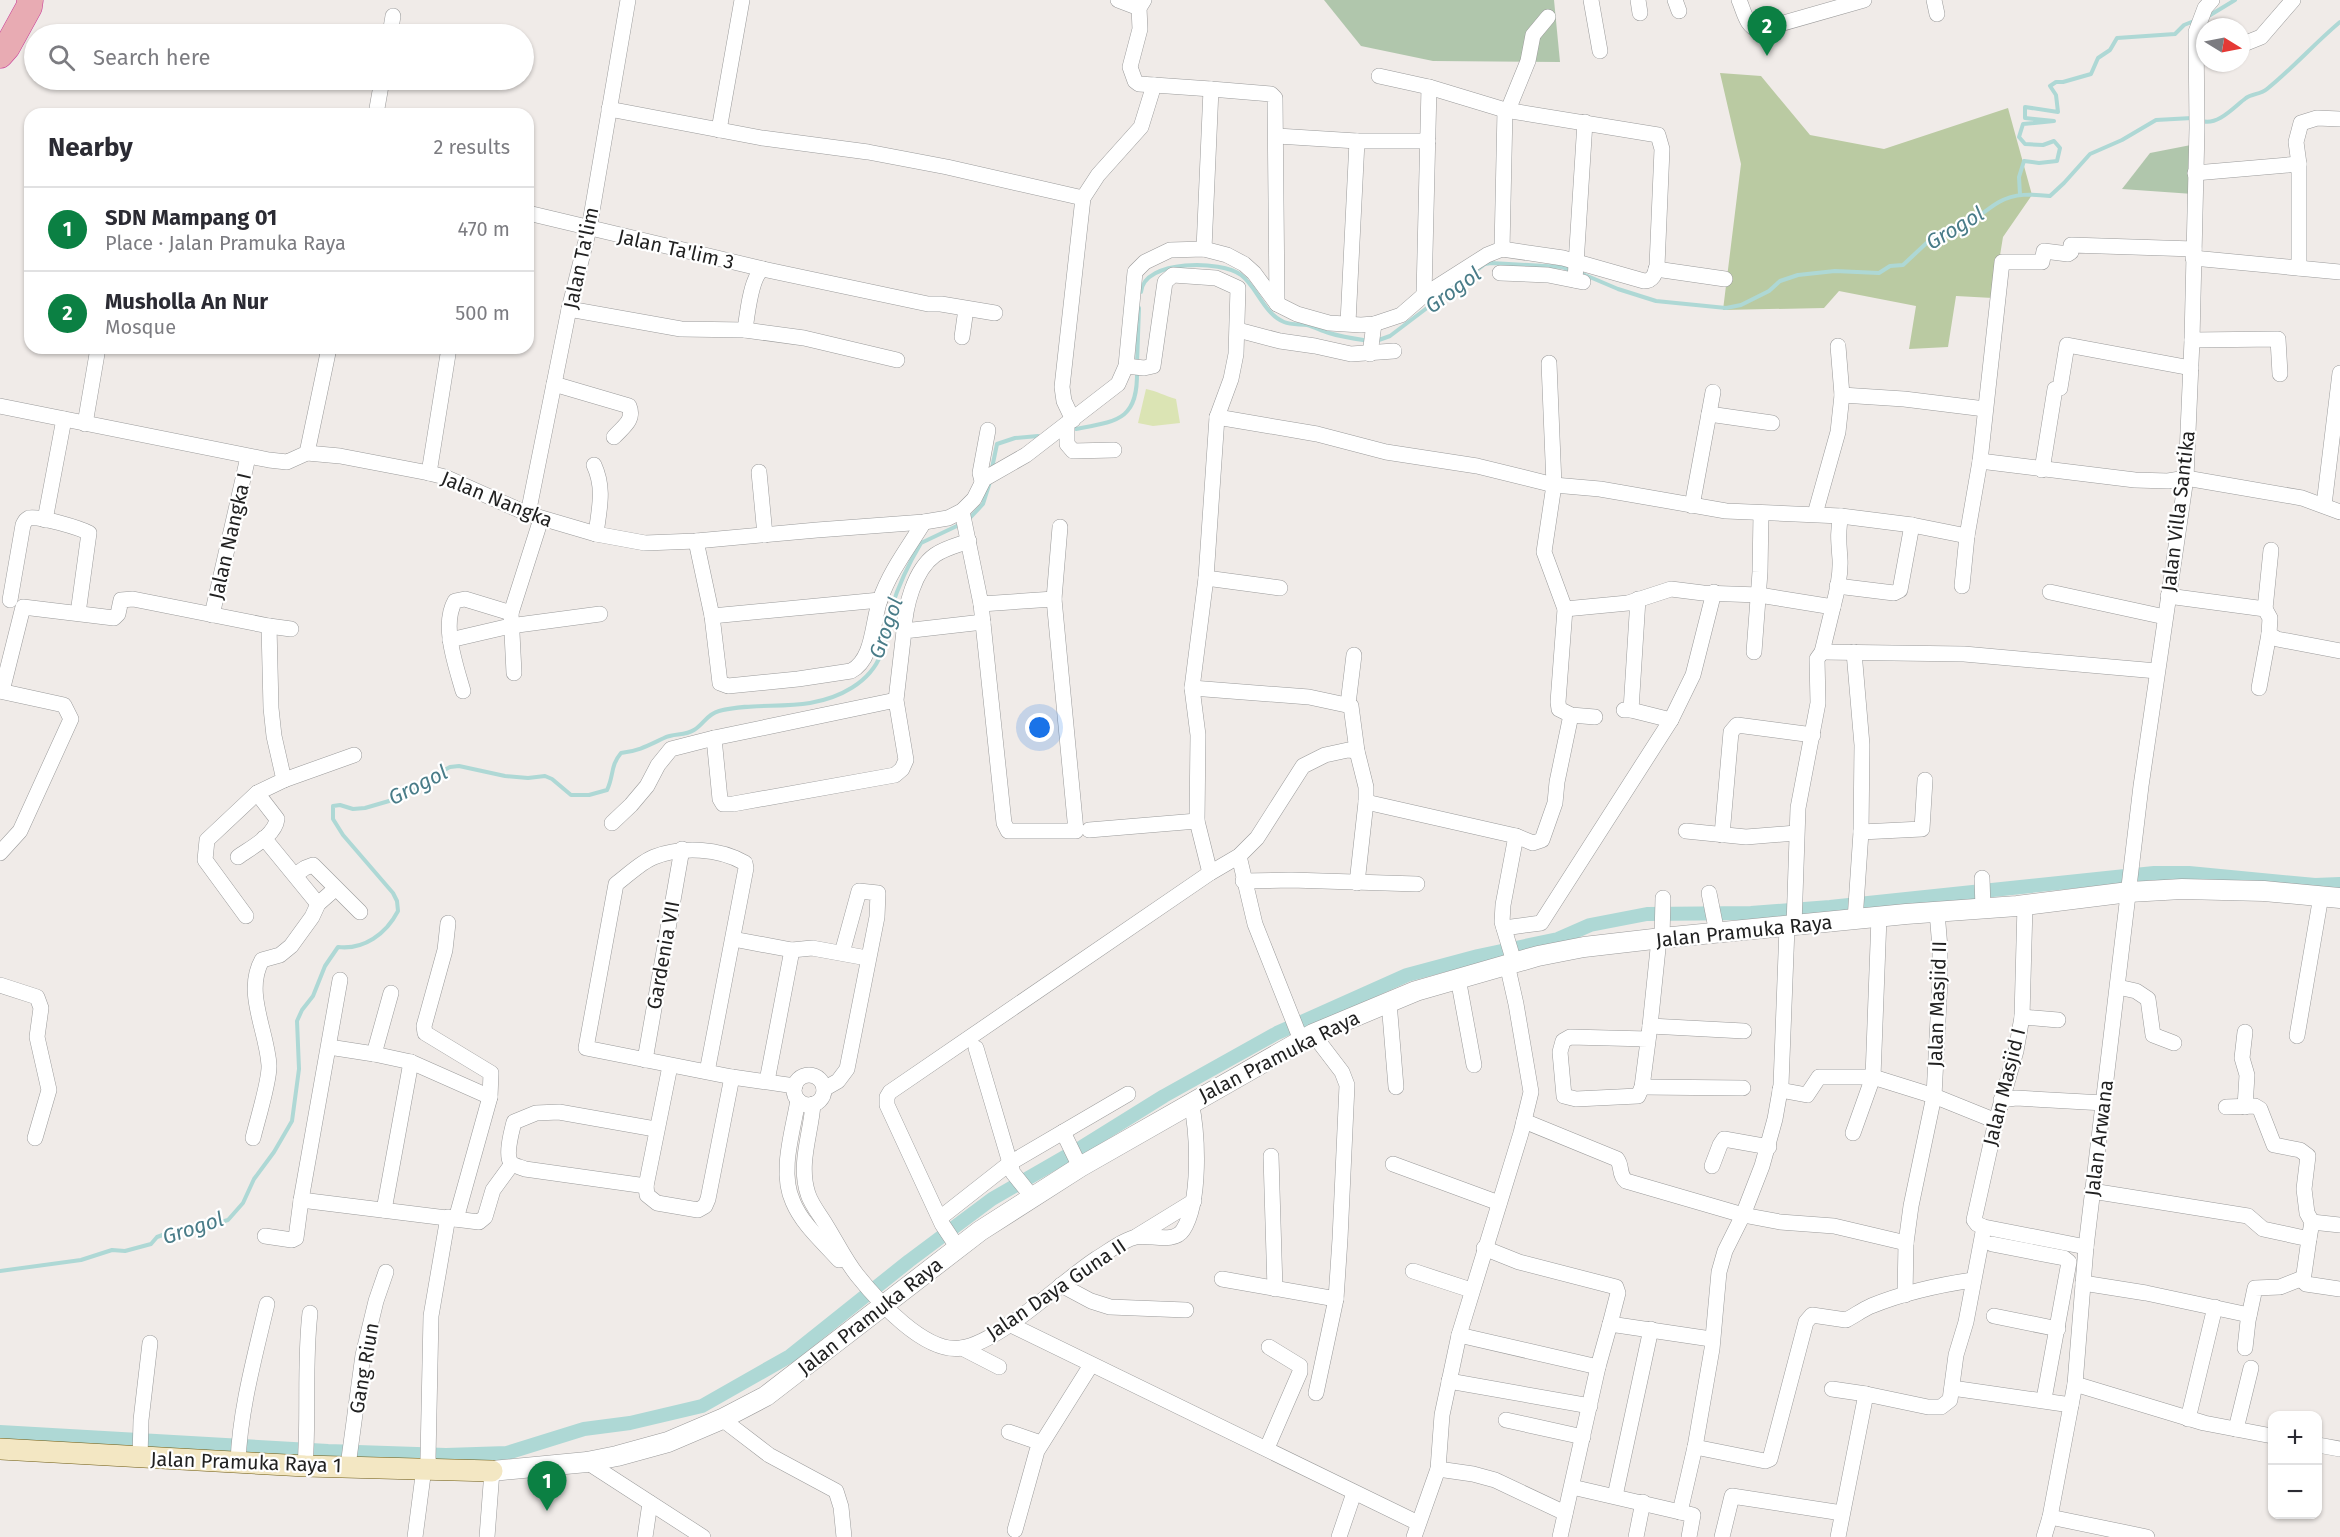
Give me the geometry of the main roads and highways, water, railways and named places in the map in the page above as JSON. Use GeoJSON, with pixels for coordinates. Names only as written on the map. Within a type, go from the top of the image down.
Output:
{"type":"FeatureCollection","features":[{"type":"Feature","properties":{"kind":"highway"},"geometry":{"type":"LineString","coordinates":[[0,55],[7,47],[24,2]]}},
{"type":"Feature","properties":{"kind":"main road","name":"Jalan Pramuka Raya 1"},"geometry":{"type":"LineString","coordinates":[[0,1449],[140,1445],[239,1449],[427,1461],[492,1471]]}},
{"type":"Feature","properties":{"kind":"waterway","name":"Grogol"},"geometry":{"type":"LineString","coordinates":[[2207,17],[2235,0]]}},
{"type":"Feature","properties":{"kind":"waterway","name":"Grogol"},"geometry":{"type":"LineString","coordinates":[[2020,195],[2019,177],[2024,161],[2039,163],[2057,161],[2060,148],[2054,141],[2043,145],[2025,144],[2019,137],[2023,124],[2054,121],[2025,118],[2025,107],[2058,112],[2056,95],[2050,86],[2056,82],[2091,74],[2098,58],[2110,50],[2117,38],[2175,34],[2184,25],[2194,21]]}},
{"type":"Feature","properties":{"kind":"waterway","name":"Grogol"},"geometry":{"type":"LineString","coordinates":[[2202,121],[2214,121],[2231,111],[2246,98],[2267,89],[2340,22]]}},
{"type":"Feature","properties":{"kind":"waterway","name":"Grogol"},"geometry":{"type":"LineString","coordinates":[[1578,272],[1618,289],[1656,301],[1726,308],[1741,305],[1769,291],[1780,281],[1798,275],[1835,271],[1879,273],[1890,266],[1903,265],[1933,237],[1960,230],[2005,199],[2024,195],[2050,196],[2090,154],[2122,140],[2156,120],[2192,118]]}},
{"type":"Feature","properties":{"kind":"waterway","name":"Grogol"},"geometry":{"type":"LineString","coordinates":[[1376,341],[1390,336],[1485,264],[1562,267],[1571,270]]}},
{"type":"Feature","properties":{"kind":"waterway","name":"Grogol"},"geometry":{"type":"LineString","coordinates":[[1141,292],[1145,281],[1155,273],[1169,268],[1185,265],[1218,267],[1241,275],[1252,286],[1271,313],[1284,322],[1307,325],[1349,338],[1369,341]]}},
{"type":"Feature","properties":{"kind":"waterway","name":"Grogol"},"geometry":{"type":"LineString","coordinates":[[1137,363],[1139,308]]}},
{"type":"Feature","properties":{"kind":"waterway","name":"Grogol"},"geometry":{"type":"LineString","coordinates":[[1076,429],[1114,420],[1123,415],[1134,400],[1137,371]]}},
{"type":"Feature","properties":{"kind":"waterway","name":"Grogol"},"geometry":{"type":"LineString","coordinates":[[992,468],[997,444],[1015,438],[1038,436]]}},
{"type":"Feature","properties":{"kind":"waterway","name":"Grogol"},"geometry":{"type":"LineString","coordinates":[[968,520],[983,504],[990,482]]}},
{"type":"Feature","properties":{"kind":"waterway","name":"Grogol"},"geometry":{"type":"LineString","coordinates":[[0,1271],[81,1260],[112,1250],[125,1251],[151,1244],[157,1237],[168,1233],[196,1229],[228,1220],[243,1203],[254,1179],[274,1152],[292,1121],[299,1069],[297,1021],[313,996],[325,966],[338,947],[357,946],[373,939],[387,927],[398,911],[393,893],[343,835],[333,819],[333,806],[365,808],[389,801],[426,784],[435,775],[450,767],[459,766],[505,776],[528,778],[545,776],[571,795],[589,795],[607,790],[615,762],[621,753],[639,749],[668,736],[690,732],[715,712],[742,707],[810,703],[842,693],[861,681],[876,664],[883,649],[894,601],[904,575],[921,543],[961,524]]}},
{"type":"Feature","properties":{"kind":"waterway"},"geometry":{"type":"LineString","coordinates":[[0,1432],[328,1451],[446,1455],[507,1453],[584,1429],[630,1423],[702,1406],[790,1356],[909,1261],[992,1199],[1164,1096],[1277,1033],[1407,975],[1478,956],[1558,939],[1590,925],[1647,914],[1751,913],[1830,907],[2154,873],[2189,873],[2315,885],[2340,884]]}},
{"type":"Feature","properties":{"kind":"place","name":"Musholla An Nur"},"geometry":{"type":"Point","coordinates":[1767,56]}},
{"type":"Feature","properties":{"kind":"place","name":"SDN Mampang 01"},"geometry":{"type":"Point","coordinates":[547,1511]}}]}
